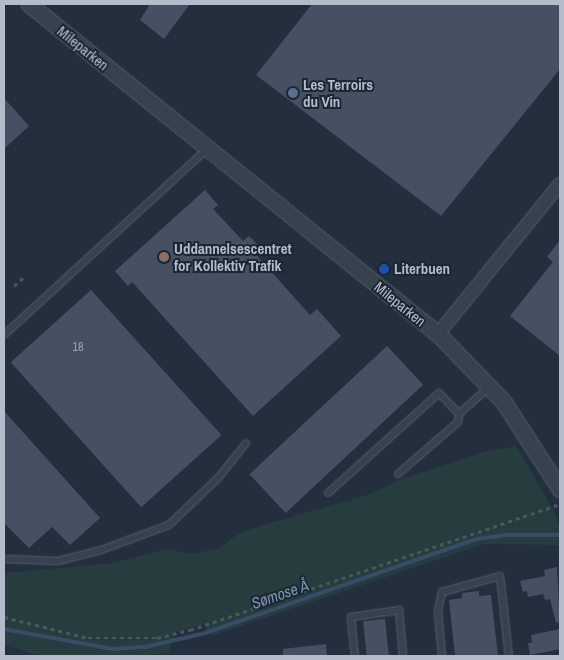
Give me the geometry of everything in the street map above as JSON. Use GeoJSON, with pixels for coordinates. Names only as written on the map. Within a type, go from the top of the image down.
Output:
{"type":"FeatureCollection","features":[{"type":"Feature","properties":{"kind":"street","name":"Mileparken"},"geometry":{"type":"LineString","coordinates":[[29,4],[438,334],[490,386],[527,434],[560,489]]}},
{"type":"Feature","properties":{"kind":"street"},"geometry":{"type":"LineString","coordinates":[[438,334],[560,184]]}},
{"type":"Feature","properties":{"kind":"lane"},"geometry":{"type":"LineString","coordinates":[[4,335],[207,149]]}},
{"type":"Feature","properties":{"kind":"lane"},"geometry":{"type":"LineString","coordinates":[[458,414],[490,386]]}},
{"type":"Feature","properties":{"kind":"lane"},"geometry":{"type":"LineString","coordinates":[[328,493],[440,393],[458,414],[458,422],[398,474]]}},
{"type":"Feature","properties":{"kind":"lane"},"geometry":{"type":"LineString","coordinates":[[4,559],[58,561],[101,550],[169,525],[218,477],[246,443]]}},
{"type":"Feature","properties":{"kind":"lane"},"geometry":{"type":"LineString","coordinates":[[442,656],[438,610],[442,592],[500,576],[509,656]]}},
{"type":"Feature","properties":{"kind":"lane"},"geometry":{"type":"LineString","coordinates":[[355,656],[351,617],[399,610],[403,656]]}},
{"type":"Feature","properties":{"kind":"path"},"geometry":{"type":"LineString","coordinates":[[14,286],[25,276]]}},
{"type":"Feature","properties":{"kind":"path"},"geometry":{"type":"LineString","coordinates":[[4,617],[88,638],[157,638],[190,630],[560,504]]}},
{"type":"Feature","properties":{"kind":"green space"},"geometry":{"type":"Polygon","coordinates":[[[516,446],[553,510],[560,528],[560,545],[484,544],[211,636],[204,624],[173,633],[170,652],[144,656],[40,656],[4,645],[4,573],[113,563],[168,549],[192,554],[219,548],[238,534],[260,526],[368,495],[399,480],[484,452],[516,446]]]}},
{"type":"Feature","properties":{"kind":"building"},"geometry":{"type":"Polygon","coordinates":[[[150,4],[190,4],[164,39],[140,20],[150,4]]]}},
{"type":"Feature","properties":{"kind":"building"},"geometry":{"type":"Polygon","coordinates":[[[312,4],[560,4],[560,69],[441,216],[256,75],[312,4]]]}},
{"type":"Feature","properties":{"kind":"building"},"geometry":{"type":"Polygon","coordinates":[[[4,98],[29,126],[4,149],[4,98]]]}},
{"type":"Feature","properties":{"kind":"building"},"geometry":{"type":"Polygon","coordinates":[[[205,190],[218,205],[213,209],[243,241],[249,236],[257,244],[251,249],[310,315],[317,309],[341,336],[253,416],[132,282],[128,286],[115,271],[205,190]]]}},
{"type":"Feature","properties":{"kind":"building"},"geometry":{"type":"Polygon","coordinates":[[[560,240],[560,356],[510,316],[553,262],[547,257],[560,240]]]}},
{"type":"Feature","properties":{"kind":"building"},"geometry":{"type":"Polygon","coordinates":[[[91,290],[221,435],[141,507],[11,362],[91,290]]]}},
{"type":"Feature","properties":{"kind":"building"},"geometry":{"type":"Polygon","coordinates":[[[387,346],[423,385],[286,513],[250,474],[387,346]]]}},
{"type":"Feature","properties":{"kind":"building"},"geometry":{"type":"Polygon","coordinates":[[[4,411],[100,518],[70,545],[52,527],[29,548],[4,523],[4,411]]]}},
{"type":"Feature","properties":{"kind":"building"},"geometry":{"type":"Polygon","coordinates":[[[557,567],[560,622],[556,623],[550,599],[545,600],[543,594],[528,597],[527,591],[523,592],[520,581],[545,576],[544,570],[557,567]]]}},
{"type":"Feature","properties":{"kind":"building"},"geometry":{"type":"Polygon","coordinates":[[[479,591],[479,596],[491,595],[498,656],[455,656],[449,600],[462,598],[462,593],[479,591]]]}},
{"type":"Feature","properties":{"kind":"building"},"geometry":{"type":"Polygon","coordinates":[[[385,619],[389,656],[367,656],[363,621],[385,619]]]}},
{"type":"Feature","properties":{"kind":"building"},"geometry":{"type":"Polygon","coordinates":[[[560,629],[560,649],[530,655],[528,643],[532,643],[531,635],[560,629]]]}},
{"type":"Feature","properties":{"kind":"building"},"geometry":{"type":"Polygon","coordinates":[[[326,644],[327,656],[283,656],[283,649],[326,644]]]}},
{"type":"Feature","properties":{"kind":"waterway","name":"Sømose Å"},"geometry":{"type":"LineString","coordinates":[[4,629],[113,649],[145,647],[205,633],[477,539],[504,535],[560,535]]}},
{"type":"Feature","properties":{"kind":"place","name":"Les Terroirs du Vin"},"geometry":{"type":"Point","coordinates":[293,93]}},
{"type":"Feature","properties":{"kind":"place","name":"Uddannelsescentret for Kollektiv Trafik"},"geometry":{"type":"Point","coordinates":[164,257]}},
{"type":"Feature","properties":{"kind":"place","name":"Literbuen"},"geometry":{"type":"Point","coordinates":[384,269]}}]}
